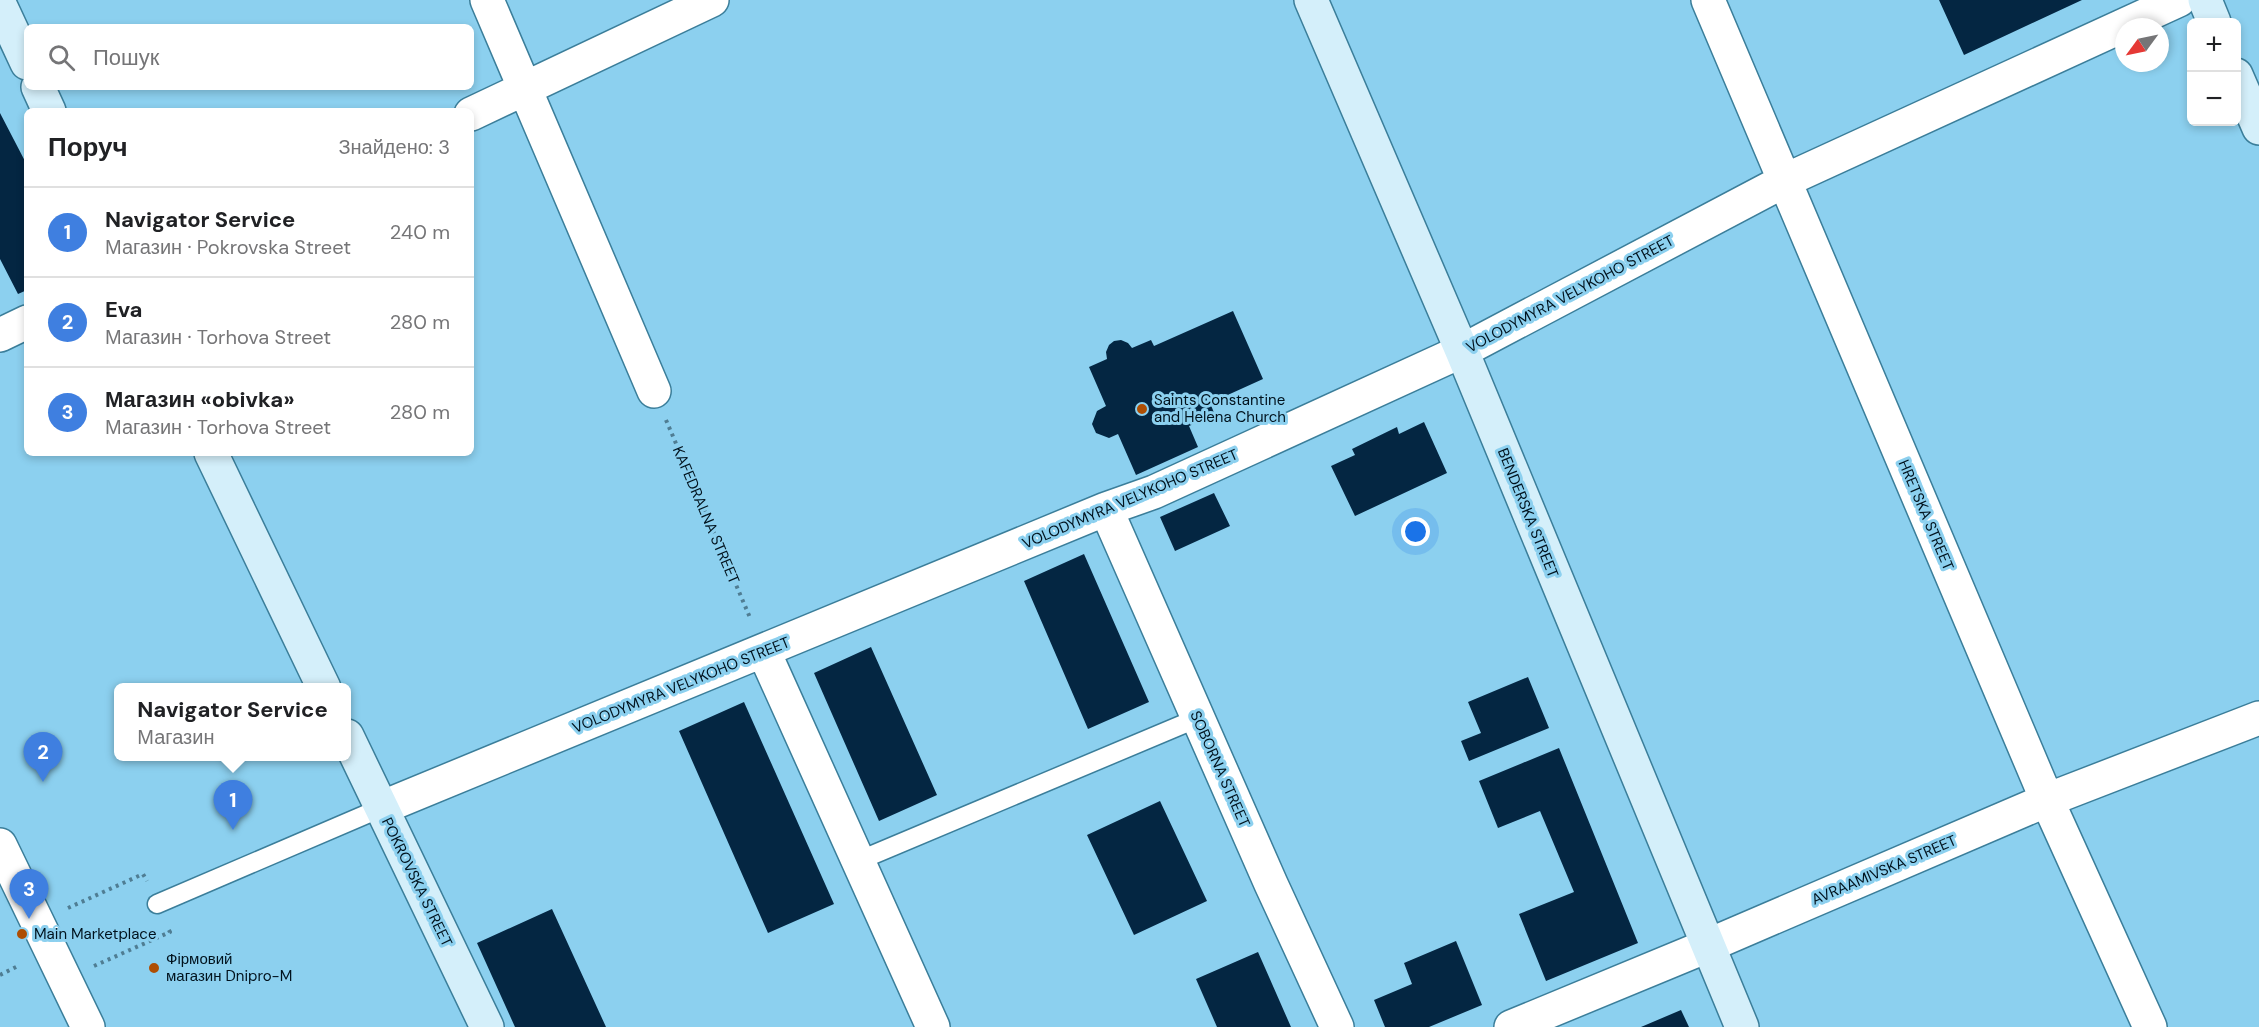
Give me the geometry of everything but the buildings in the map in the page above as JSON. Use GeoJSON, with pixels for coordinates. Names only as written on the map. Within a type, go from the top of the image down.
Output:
{"type":"FeatureCollection","features":[{"type":"Feature","properties":{"kind":"main road","name":"BENDERSKA STREET"},"geometry":{"type":"LineString","coordinates":[[1311,0],[1462,351],[1742,1027]]}},
{"type":"Feature","properties":{"kind":"main road"},"geometry":{"type":"LineString","coordinates":[[2205,0],[2212,18]]}},
{"type":"Feature","properties":{"kind":"main road"},"geometry":{"type":"LineString","coordinates":[[0,5],[24,57]]}},
{"type":"Feature","properties":{"kind":"main road"},"geometry":{"type":"LineString","coordinates":[[2241,87],[2259,128]]}},
{"type":"Feature","properties":{"kind":"main road"},"geometry":{"type":"LineString","coordinates":[[40,90],[48,108]]}},
{"type":"Feature","properties":{"kind":"main road"},"geometry":{"type":"LineString","coordinates":[[212,456],[322,683]]}},
{"type":"Feature","properties":{"kind":"main road","name":"POKROVSKA STREET"},"geometry":{"type":"LineString","coordinates":[[351,744],[487,1027]]}},
{"type":"Feature","properties":{"kind":"street"},"geometry":{"type":"LineString","coordinates":[[487,0],[654,391]]}},
{"type":"Feature","properties":{"kind":"street"},"geometry":{"type":"LineString","coordinates":[[474,113],[712,0]]}},
{"type":"Feature","properties":{"kind":"street","name":"HRETSKA STREET"},"geometry":{"type":"LineString","coordinates":[[1708,0],[2047,800],[2150,1027]]}},
{"type":"Feature","properties":{"kind":"street","name":"VOLODYMYRA VELYKOHO STREET"},"geometry":{"type":"LineString","coordinates":[[381,808],[1154,492],[1462,351],[1784,181],[2168,5]]}},
{"type":"Feature","properties":{"kind":"street"},"geometry":{"type":"LineString","coordinates":[[0,334],[24,323]]}},
{"type":"Feature","properties":{"kind":"street","name":"SOBORNA STREET"},"geometry":{"type":"LineString","coordinates":[[1106,510],[1337,1027]]}},
{"type":"Feature","properties":{"kind":"street"},"geometry":{"type":"LineString","coordinates":[[764,652],[933,1027]]}},
{"type":"Feature","properties":{"kind":"street","name":"AVRAAMIVSKA STREET"},"geometry":{"type":"LineString","coordinates":[[1511,1027],[1707,946],[2047,800],[2259,718]]}},
{"type":"Feature","properties":{"kind":"street"},"geometry":{"type":"LineString","coordinates":[[0,845],[88,1027]]}},
{"type":"Feature","properties":{"kind":"lane"},"geometry":{"type":"LineString","coordinates":[[858,861],[1198,718]]}},
{"type":"Feature","properties":{"kind":"lane","name":"VOLODYMYRA VELYKOHO STREET"},"geometry":{"type":"LineString","coordinates":[[157,904],[381,808]]}},
{"type":"Feature","properties":{"kind":"path","name":"KAFEDRALNA STREET"},"geometry":{"type":"LineString","coordinates":[[654,391],[764,652]]}},
{"type":"Feature","properties":{"kind":"path"},"geometry":{"type":"LineString","coordinates":[[37,922],[143,874]]}},
{"type":"Feature","properties":{"kind":"path"},"geometry":{"type":"LineString","coordinates":[[65,979],[170,932]]}},
{"type":"Feature","properties":{"kind":"place","name":"Saints Constantine and Helena Church"},"geometry":{"type":"Point","coordinates":[1142,409]}},
{"type":"Feature","properties":{"kind":"place","name":"Eva"},"geometry":{"type":"Point","coordinates":[43,782]}},
{"type":"Feature","properties":{"kind":"place","name":"Navigator Service"},"geometry":{"type":"Point","coordinates":[233,830]}},
{"type":"Feature","properties":{"kind":"place","name":"Магазин «obivka»"},"geometry":{"type":"Point","coordinates":[29,919]}},
{"type":"Feature","properties":{"kind":"place","name":"Main Marketplace"},"geometry":{"type":"Point","coordinates":[22,934]}},
{"type":"Feature","properties":{"kind":"place","name":"Фірмовий магазин Dnipro-M"},"geometry":{"type":"Point","coordinates":[154,968]}}]}
